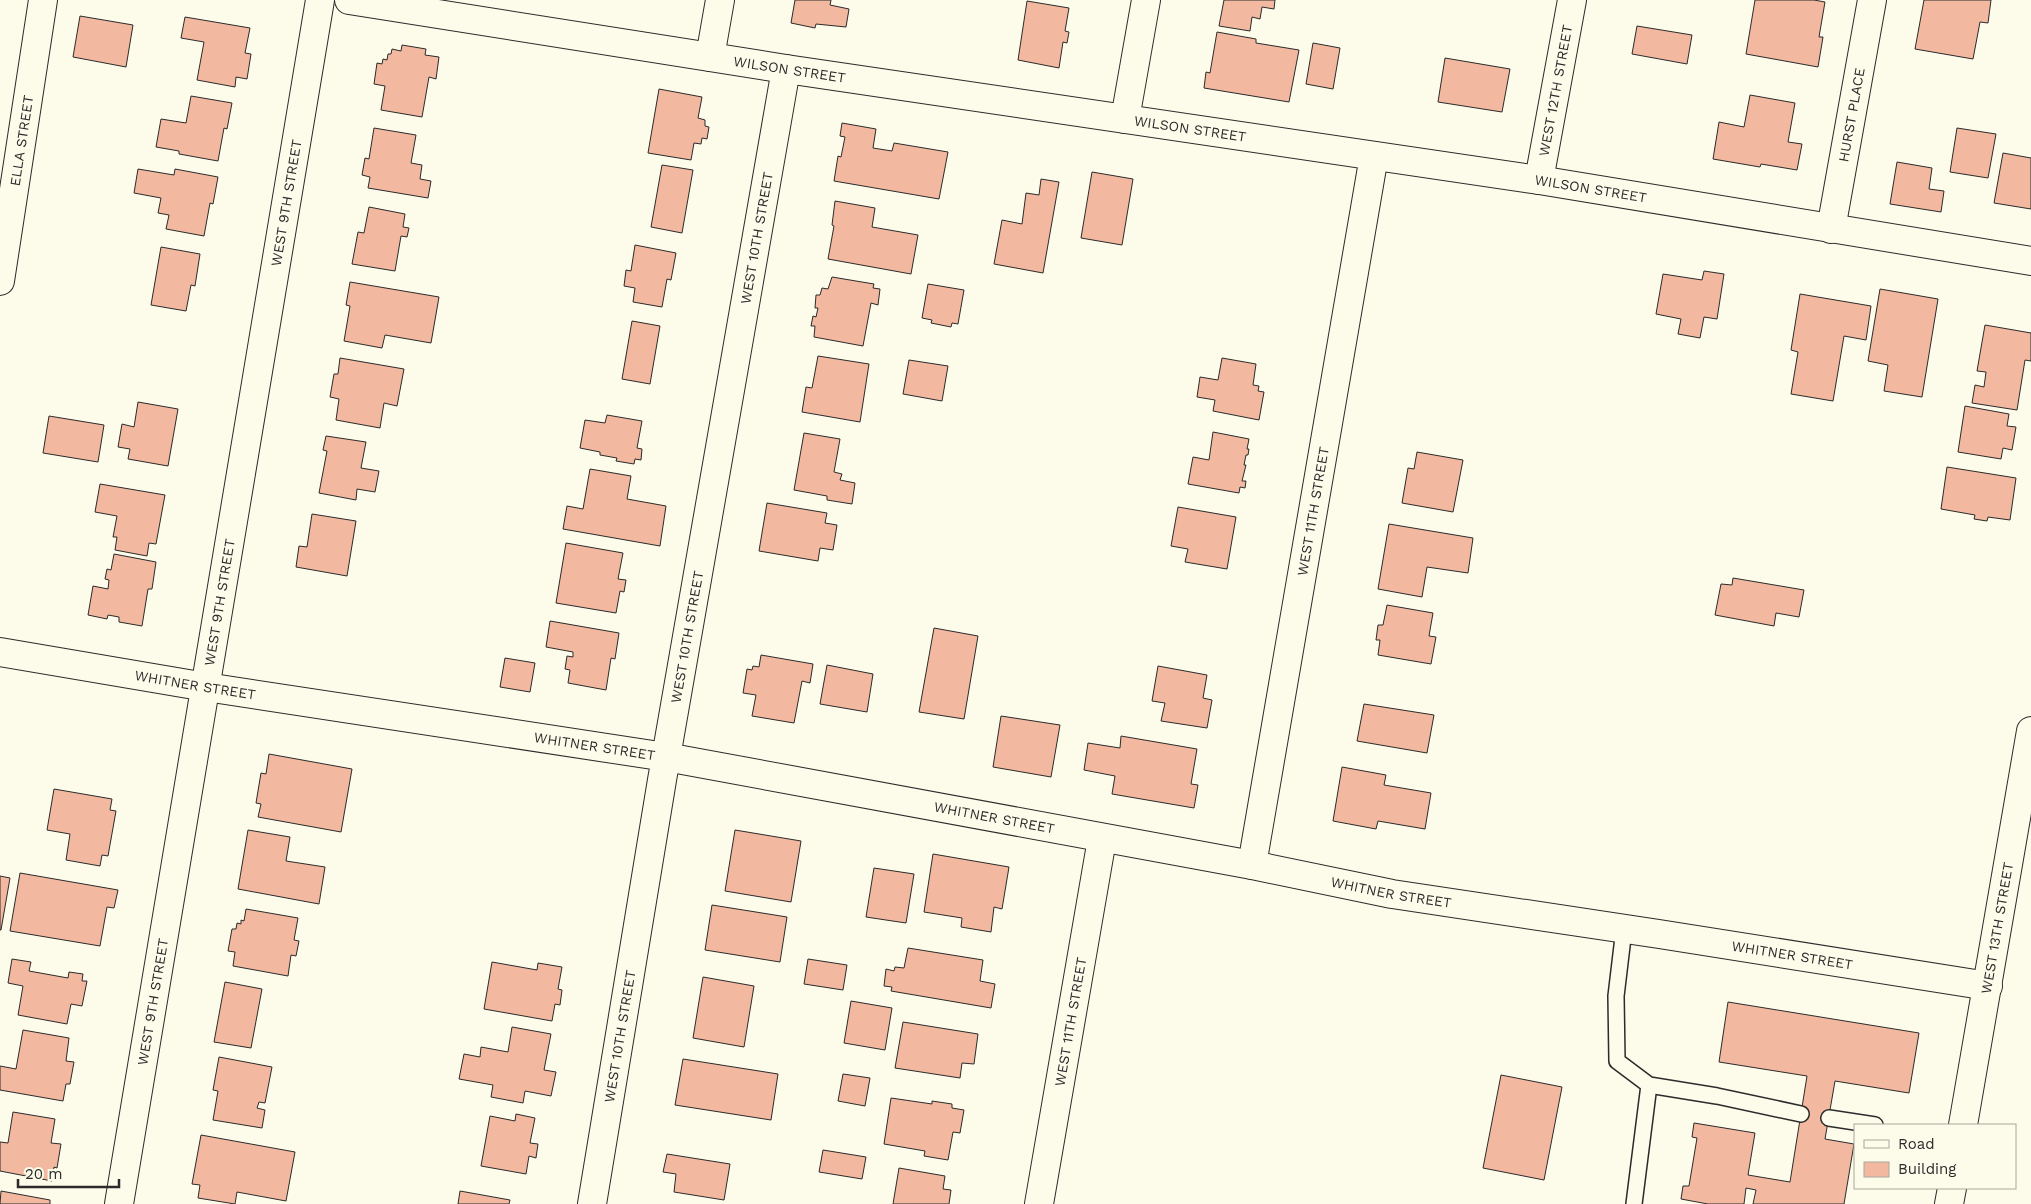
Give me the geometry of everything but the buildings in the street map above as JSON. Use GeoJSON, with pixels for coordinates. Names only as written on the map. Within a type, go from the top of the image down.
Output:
{"type":"FeatureCollection","features":[{"type":"Feature","properties":{"kind":"street","name":"ELLA STREET"},"geometry":{"type":"LineString","coordinates":[[0,281],[44,0]]}},
{"type":"Feature","properties":{"kind":"street","name":"WEST 9TH STREET"},"geometry":{"type":"LineString","coordinates":[[119,1204],[320,0]]}},
{"type":"Feature","properties":{"kind":"street","name":"WILSON STREET"},"geometry":{"type":"LineString","coordinates":[[349,0],[786,69],[1539,180],[2031,261]]}},
{"type":"Feature","properties":{"kind":"street"},"geometry":{"type":"LineString","coordinates":[[710,57],[720,0]]}},
{"type":"Feature","properties":{"kind":"street"},"geometry":{"type":"LineString","coordinates":[[1125,120],[1146,0]]}},
{"type":"Feature","properties":{"kind":"street","name":"WEST 12TH STREET"},"geometry":{"type":"LineString","coordinates":[[1539,180],[1572,0]]}},
{"type":"Feature","properties":{"kind":"street","name":"HURST PLACE"},"geometry":{"type":"LineString","coordinates":[[1831,228],[1872,0]]}},
{"type":"Feature","properties":{"kind":"street","name":"WEST 10TH STREET"},"geometry":{"type":"LineString","coordinates":[[592,1204],[666,757],[786,69]]}},
{"type":"Feature","properties":{"kind":"street","name":"WEST 11TH STREET"},"geometry":{"type":"LineString","coordinates":[[1252,865],[1374,156]]}},
{"type":"Feature","properties":{"kind":"street","name":"WHITNER STREET"},"geometry":{"type":"LineString","coordinates":[[0,652],[206,687],[666,757],[1102,839],[1252,865],[1392,894],[1988,986]]}},
{"type":"Feature","properties":{"kind":"street","name":"WEST 13TH STREET"},"geometry":{"type":"LineString","coordinates":[[1963,1124],[2031,731]]}},
{"type":"Feature","properties":{"kind":"street","name":"WEST 11TH STREET"},"geometry":{"type":"LineString","coordinates":[[1039,1204],[1102,839]]}},
{"type":"Feature","properties":{"kind":"street"},"geometry":{"type":"LineString","coordinates":[[1949,1204],[1952,1189]]}},
{"type":"Feature","properties":{"kind":"lane"},"geometry":{"type":"LineString","coordinates":[[1624,929],[1616,996],[1617,1061],[1649,1085],[1717,1096],[1801,1114]]}},
{"type":"Feature","properties":{"kind":"lane"},"geometry":{"type":"LineString","coordinates":[[1634,1204],[1649,1085]]}},
{"type":"Feature","properties":{"kind":"lane"},"geometry":{"type":"LineString","coordinates":[[1829,1118],[1868,1124]]}}]}
